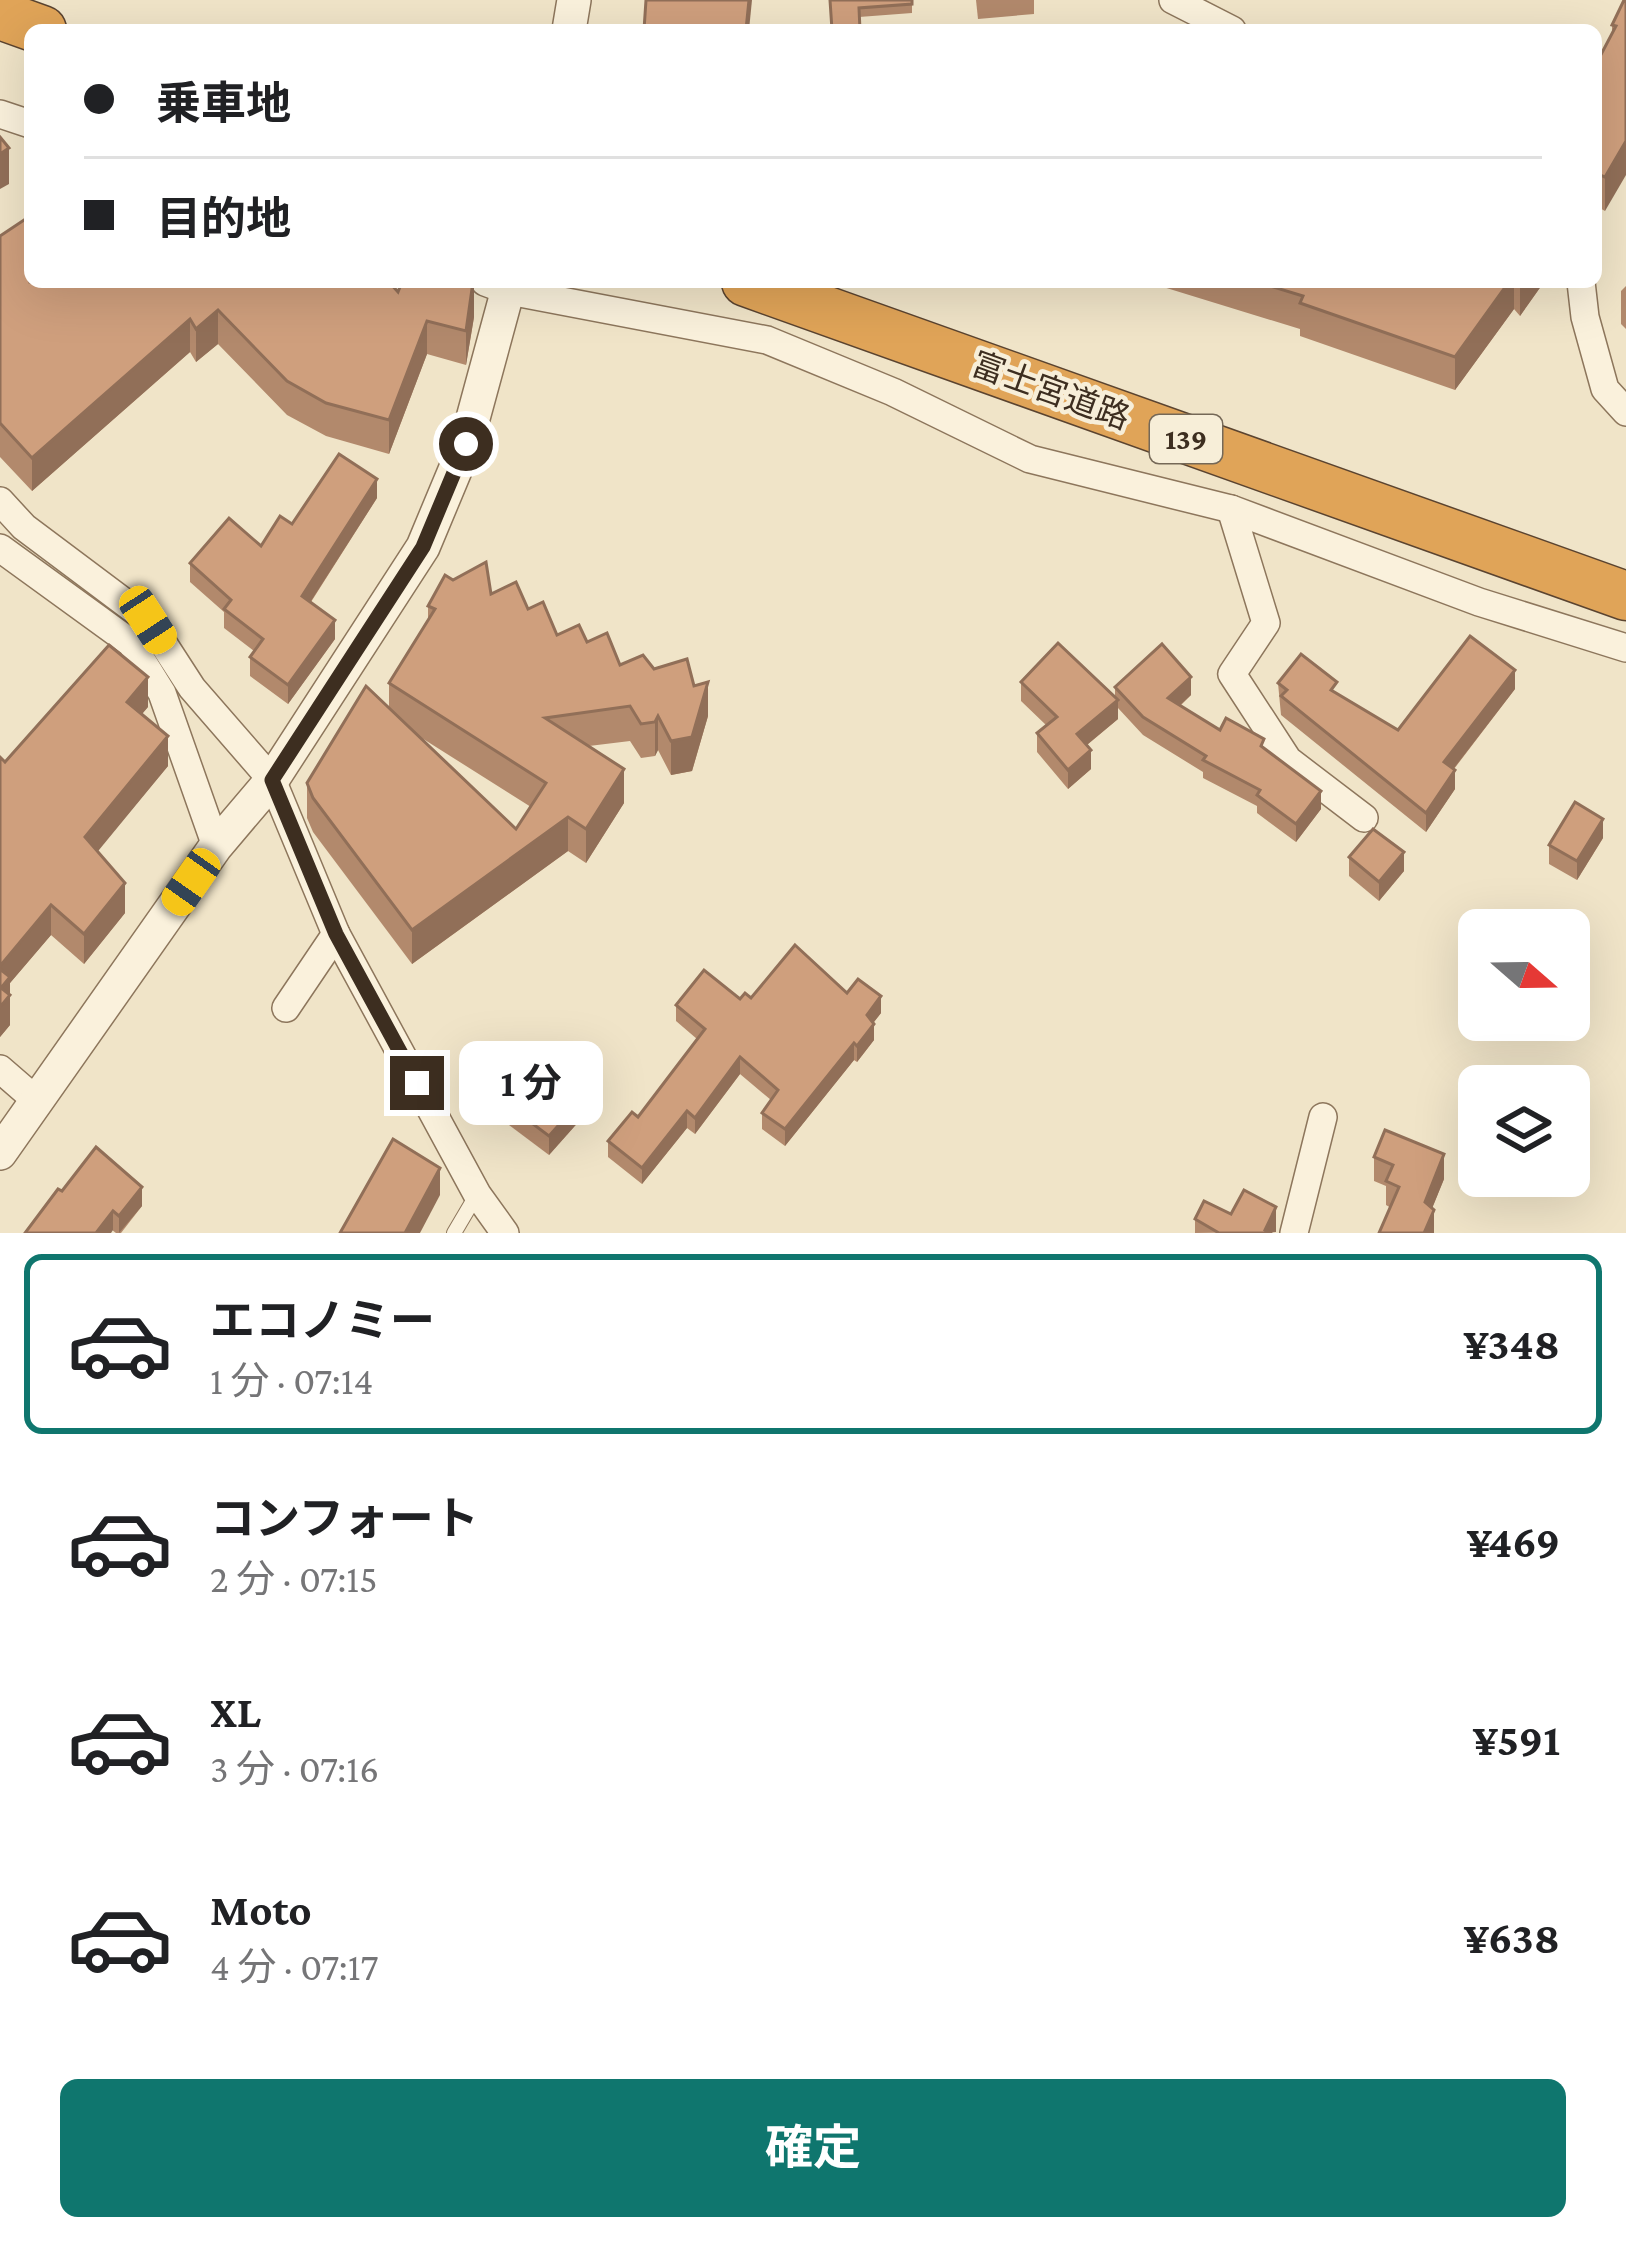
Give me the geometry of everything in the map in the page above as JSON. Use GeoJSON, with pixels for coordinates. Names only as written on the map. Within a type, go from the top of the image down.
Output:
{"type":"FeatureCollection","features":[{"type":"Feature","properties":{"kind":"highway","name":"富士宮道路"},"geometry":{"type":"LineString","coordinates":[[763,288],[1626,596]]}},
{"type":"Feature","properties":{"kind":"street"},"geometry":{"type":"LineString","coordinates":[[1173,0],[1220,24]]}},
{"type":"Feature","properties":{"kind":"street"},"geometry":{"type":"LineString","coordinates":[[0,1153],[216,846],[272,780],[423,547],[466,444],[500,288]]}},
{"type":"Feature","properties":{"kind":"street"},"geometry":{"type":"LineString","coordinates":[[516,288],[767,340],[893,392],[1030,459],[1231,509],[1479,602],[1626,648]]}},
{"type":"Feature","properties":{"kind":"street"},"geometry":{"type":"LineString","coordinates":[[1582,288],[1605,389],[1626,412]]}},
{"type":"Feature","properties":{"kind":"street"},"geometry":{"type":"LineString","coordinates":[[0,501],[24,527],[148,620],[192,688],[272,780],[336,934],[478,1194],[505,1233]]}},
{"type":"Feature","properties":{"kind":"street"},"geometry":{"type":"LineString","coordinates":[[1231,509],[1266,623],[1232,674],[1288,760],[1364,818]]}},
{"type":"Feature","properties":{"kind":"street"},"geometry":{"type":"LineString","coordinates":[[0,548],[131,643],[162,693],[216,846]]}},
{"type":"Feature","properties":{"kind":"street"},"geometry":{"type":"LineString","coordinates":[[286,1008],[336,934]]}},
{"type":"Feature","properties":{"kind":"street"},"geometry":{"type":"LineString","coordinates":[[0,1069],[37,1101]]}},
{"type":"Feature","properties":{"kind":"street"},"geometry":{"type":"LineString","coordinates":[[1294,1233],[1323,1117]]}},
{"type":"Feature","properties":{"kind":"lane"},"geometry":{"type":"LineString","coordinates":[[454,1233],[478,1194]]}},
{"type":"Feature","properties":{"kind":"building"},"geometry":{"type":"Polygon","coordinates":[[[646,0],[749,0],[747,24],[644,24],[646,0]]]}},
{"type":"Feature","properties":{"kind":"building"},"geometry":{"type":"Polygon","coordinates":[[[830,0],[912,0],[912,4],[859,8],[860,24],[832,24],[830,0]]]}},
{"type":"Feature","properties":{"kind":"building"},"geometry":{"type":"Polygon","coordinates":[[[1626,0],[1626,141],[1605,177],[1602,53],[1616,26],[1612,25],[1626,0]]]}},
{"type":"Feature","properties":{"kind":"building"},"geometry":{"type":"Polygon","coordinates":[[[24,220],[24,288],[394,288],[398,292],[400,288],[472,288],[466,331],[427,321],[389,420],[326,403],[287,381],[218,310],[196,329],[190,319],[32,458],[0,423],[0,236],[24,220]]]}},
{"type":"Feature","properties":{"kind":"building"},"geometry":{"type":"Polygon","coordinates":[[[1277,288],[1505,288],[1455,357],[1300,303],[1303,296],[1277,288]]]}},
{"type":"Feature","properties":{"kind":"building"},"geometry":{"type":"Polygon","coordinates":[[[339,454],[377,479],[302,596],[335,620],[288,685],[250,657],[263,639],[224,609],[231,600],[190,563],[229,518],[261,546],[280,516],[292,524],[339,454]]]}},
{"type":"Feature","properties":{"kind":"building"},"geometry":{"type":"Polygon","coordinates":[[[486,562],[491,594],[516,582],[528,609],[543,602],[557,635],[579,625],[587,642],[607,633],[620,665],[643,655],[654,669],[687,659],[694,686],[708,682],[692,737],[671,741],[658,716],[655,722],[641,724],[630,706],[545,718],[624,769],[586,829],[568,817],[412,930],[313,798],[307,783],[366,686],[516,829],[546,783],[389,683],[435,609],[428,606],[445,575],[453,580],[486,562]]]}},
{"type":"Feature","properties":{"kind":"building"},"geometry":{"type":"Polygon","coordinates":[[[1470,636],[1515,670],[1444,762],[1455,770],[1426,813],[1281,696],[1287,690],[1278,683],[1301,654],[1337,682],[1331,690],[1398,730],[1470,636]]]}},
{"type":"Feature","properties":{"kind":"building"},"geometry":{"type":"Polygon","coordinates":[[[1058,643],[1118,700],[1077,734],[1091,750],[1068,770],[1037,733],[1057,717],[1021,682],[1058,643]]]}},
{"type":"Feature","properties":{"kind":"building"},"geometry":{"type":"Polygon","coordinates":[[[1162,644],[1191,677],[1168,698],[1220,730],[1226,718],[1264,739],[1261,746],[1321,791],[1296,824],[1257,795],[1260,790],[1203,760],[1206,756],[1143,717],[1115,687],[1162,644]]]}},
{"type":"Feature","properties":{"kind":"building"},"geometry":{"type":"Polygon","coordinates":[[[109,645],[148,677],[127,702],[168,736],[85,837],[125,883],[84,934],[51,905],[0,966],[0,757],[5,762],[109,645]]]}},
{"type":"Feature","properties":{"kind":"building"},"geometry":{"type":"Polygon","coordinates":[[[1575,802],[1603,819],[1577,861],[1549,845],[1575,802]]]}},
{"type":"Feature","properties":{"kind":"building"},"geometry":{"type":"Polygon","coordinates":[[[1373,829],[1404,852],[1379,882],[1349,857],[1373,829]]]}},
{"type":"Feature","properties":{"kind":"building"},"geometry":{"type":"Polygon","coordinates":[[[795,945],[847,993],[858,979],[881,996],[867,1015],[874,1024],[785,1129],[762,1113],[778,1090],[740,1057],[695,1118],[687,1111],[642,1168],[608,1141],[632,1112],[638,1117],[705,1029],[676,1005],[704,970],[740,999],[745,993],[751,998],[795,945]]]}},
{"type":"Feature","properties":{"kind":"building"},"geometry":{"type":"Polygon","coordinates":[[[0,969],[10,977],[1,988],[10,995],[0,1007],[0,969]]]}},
{"type":"Feature","properties":{"kind":"building"},"geometry":{"type":"Polygon","coordinates":[[[533,1057],[581,1100],[549,1136],[501,1100],[533,1057]]]}},
{"type":"Feature","properties":{"kind":"building"},"geometry":{"type":"Polygon","coordinates":[[[1385,1130],[1444,1154],[1425,1202],[1434,1210],[1424,1233],[1379,1233],[1399,1187],[1386,1181],[1393,1165],[1374,1157],[1385,1130]]]}},
{"type":"Feature","properties":{"kind":"building"},"geometry":{"type":"Polygon","coordinates":[[[393,1139],[440,1168],[405,1233],[340,1233],[393,1139]]]}},
{"type":"Feature","properties":{"kind":"building"},"geometry":{"type":"Polygon","coordinates":[[[96,1147],[142,1187],[119,1216],[113,1211],[96,1233],[25,1233],[58,1189],[62,1191],[96,1147]]]}},
{"type":"Feature","properties":{"kind":"building"},"geometry":{"type":"Polygon","coordinates":[[[1244,1190],[1276,1207],[1265,1230],[1272,1233],[1219,1233],[1195,1219],[1204,1201],[1231,1214],[1244,1190]]]}},
{"type":"Feature","properties":{"kind":"route"},"geometry":{"type":"LineString","coordinates":[[417,1083],[336,934],[272,780],[423,547],[466,444]]}}]}
